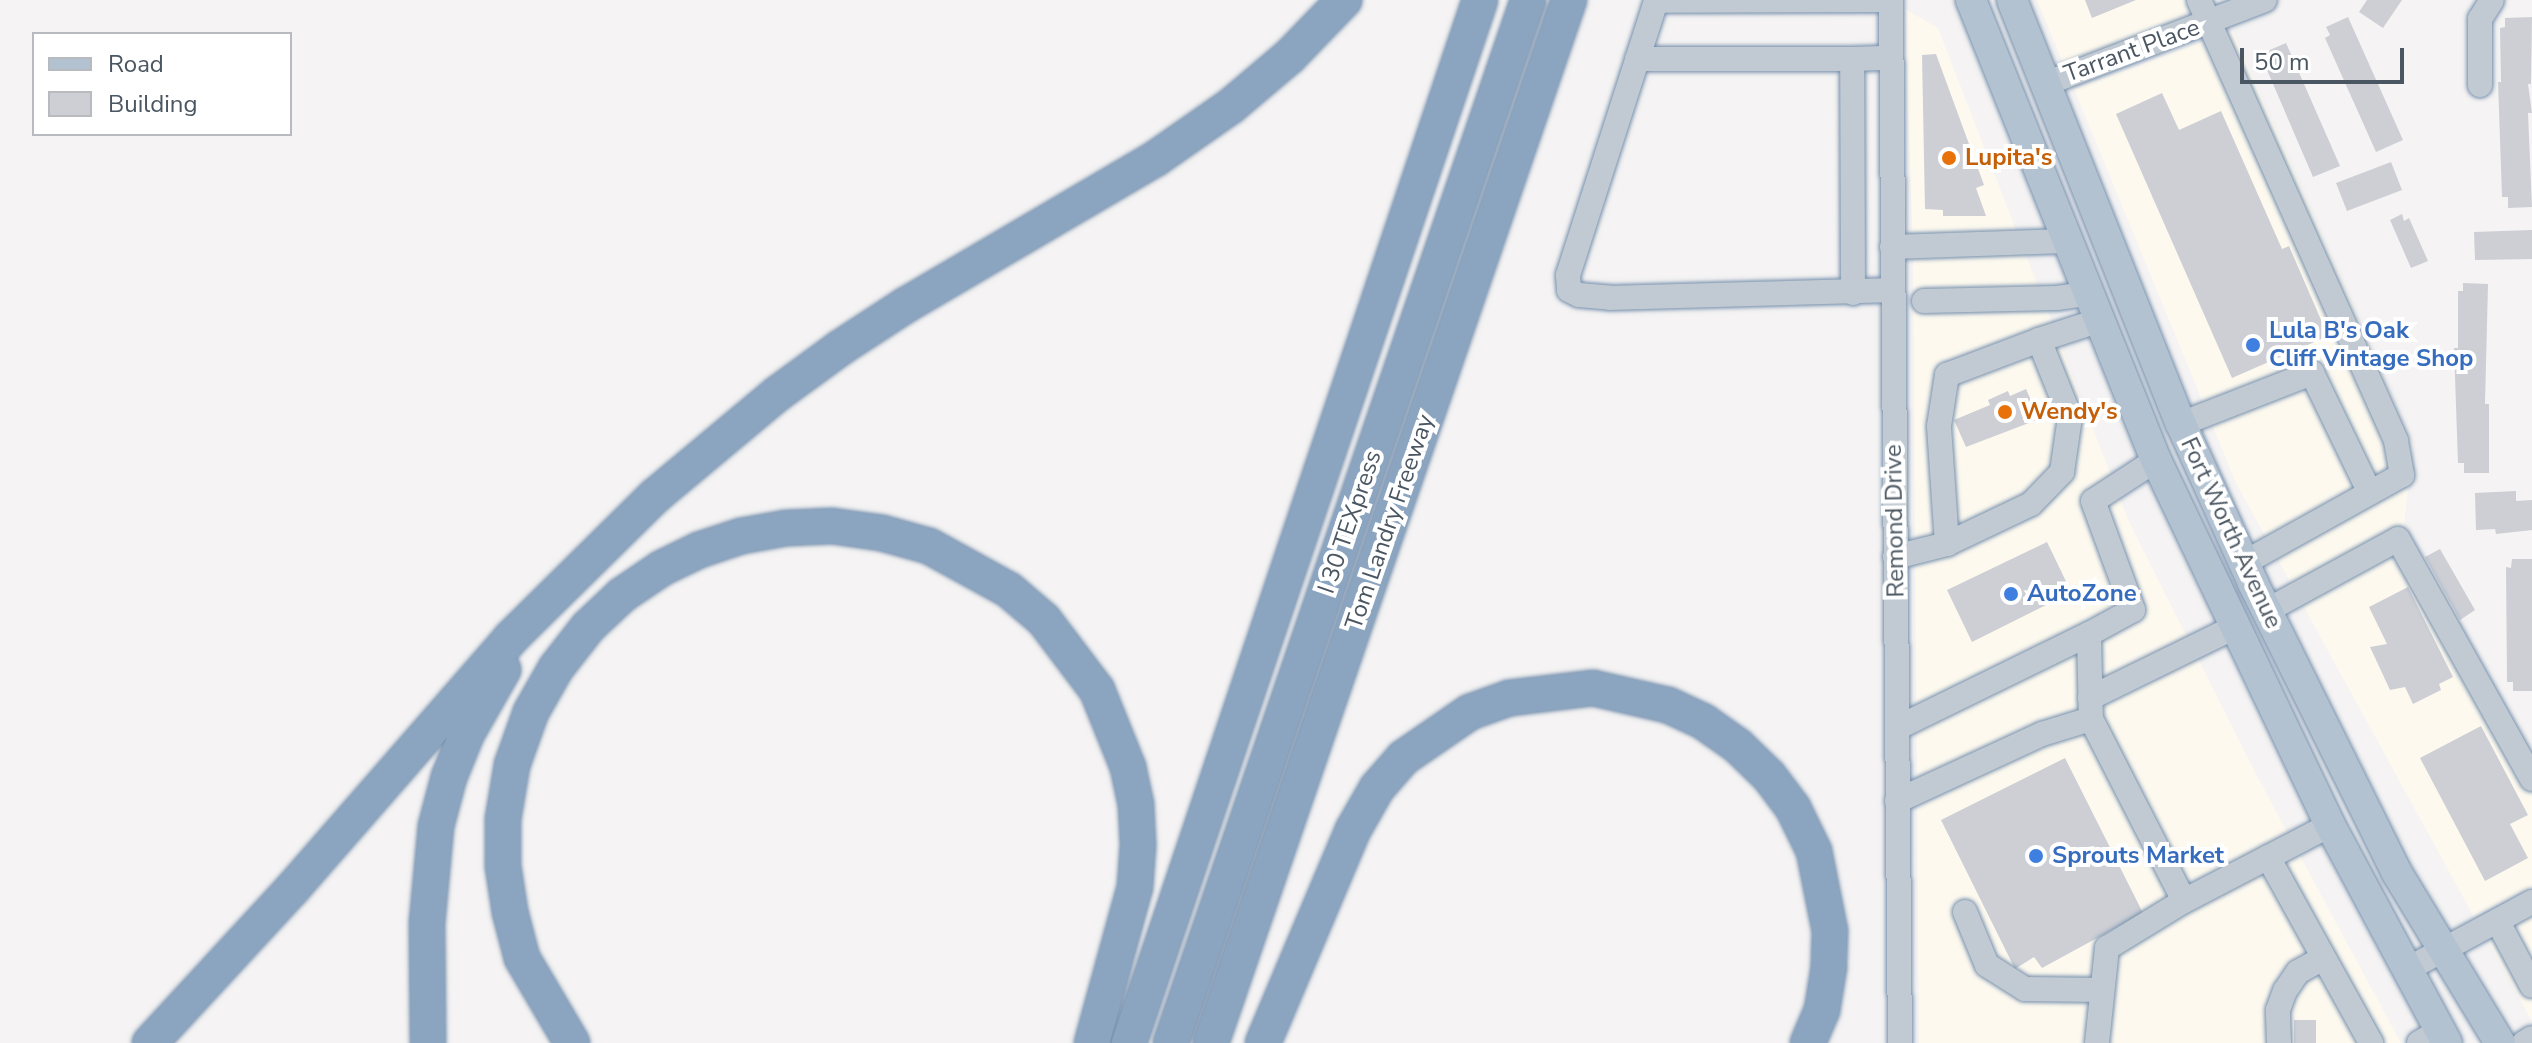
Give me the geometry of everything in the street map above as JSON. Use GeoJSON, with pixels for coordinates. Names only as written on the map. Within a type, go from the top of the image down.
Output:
{"type":"FeatureCollection","features":[{"type":"Feature","properties":{"kind":"highway"},"geometry":{"type":"LineString","coordinates":[[150,1043],[293,888],[511,638],[655,496],[777,394],[906,305],[1155,159],[1231,106],[1290,56],[1344,0]]}},
{"type":"Feature","properties":{"kind":"highway"},"geometry":{"type":"LineString","coordinates":[[1129,1043],[1480,0]]}},
{"type":"Feature","properties":{"kind":"highway","name":"I 30 TEXpress"},"geometry":{"type":"LineString","coordinates":[[1171,1043],[1528,0]]}},
{"type":"Feature","properties":{"kind":"highway","name":"Tom Landry Freeway"},"geometry":{"type":"LineString","coordinates":[[1211,1043],[1569,0]]}},
{"type":"Feature","properties":{"kind":"highway"},"geometry":{"type":"LineString","coordinates":[[572,1043],[542,997],[522,958],[510,912],[503,866],[503,819],[512,765],[531,712],[556,668],[588,627],[622,595],[662,568],[699,550],[741,536],[786,528],[832,526],[882,533],[929,546],[983,574],[1044,620],[1097,690],[1128,767],[1138,845],[1135,887],[1092,1043]]}},
{"type":"Feature","properties":{"kind":"highway"},"geometry":{"type":"LineString","coordinates":[[428,1043],[427,923],[436,826],[449,777],[467,733],[503,673],[511,638]]}},
{"type":"Feature","properties":{"kind":"highway"},"geometry":{"type":"LineString","coordinates":[[1263,1043],[1353,830],[1377,788],[1403,758],[1470,712],[1509,698],[1593,688],[1668,705],[1704,722],[1769,776],[1793,808],[1814,851],[1830,931],[1829,967],[1822,1010],[1808,1043]]}},
{"type":"Feature","properties":{"kind":"main road","name":"Fort Worth Avenue"},"geometry":{"type":"LineString","coordinates":[[1971,0],[2156,460],[2233,628],[2406,970],[2436,1039]]}},
{"type":"Feature","properties":{"kind":"main road","name":"Fort Worth Avenue"},"geometry":{"type":"LineString","coordinates":[[2012,0],[2185,432],[2266,611],[2363,807],[2442,951],[2500,1043]]}},
{"type":"Feature","properties":{"kind":"main road"},"geometry":{"type":"LineString","coordinates":[[2009,99],[2045,84]]}},
{"type":"Feature","properties":{"kind":"main road"},"geometry":{"type":"LineString","coordinates":[[2156,460],[2185,432]]}},
{"type":"Feature","properties":{"kind":"main road"},"geometry":{"type":"LineString","coordinates":[[2233,628],[2266,611]]}},
{"type":"Feature","properties":{"kind":"main road"},"geometry":{"type":"LineString","coordinates":[[2330,825],[2363,807]]}},
{"type":"Feature","properties":{"kind":"street"},"geometry":{"type":"LineString","coordinates":[[1889,0],[1656,1],[1568,275],[1569,290],[1579,295],[1611,298],[1892,290]]}},
{"type":"Feature","properties":{"kind":"street","name":"Remond Drive"},"geometry":{"type":"LineString","coordinates":[[1889,0],[1900,1043]]}},
{"type":"Feature","properties":{"kind":"street"},"geometry":{"type":"LineString","coordinates":[[2199,0],[2396,441],[2402,475],[2244,563]]}},
{"type":"Feature","properties":{"kind":"street","name":"Tarrant Place"},"geometry":{"type":"LineString","coordinates":[[2045,84],[2265,0]]}},
{"type":"Feature","properties":{"kind":"street"},"geometry":{"type":"LineString","coordinates":[[2480,85],[2480,19],[2492,0]]}},
{"type":"Feature","properties":{"kind":"street"},"geometry":{"type":"LineString","coordinates":[[1637,59],[1890,58]]}},
{"type":"Feature","properties":{"kind":"street"},"geometry":{"type":"LineString","coordinates":[[1852,59],[1853,293]]}},
{"type":"Feature","properties":{"kind":"street"},"geometry":{"type":"LineString","coordinates":[[1892,247],[2066,241]]}},
{"type":"Feature","properties":{"kind":"street"},"geometry":{"type":"LineString","coordinates":[[1924,301],[2057,298],[2092,307]]}},
{"type":"Feature","properties":{"kind":"street"},"geometry":{"type":"LineString","coordinates":[[1947,544],[1939,426],[1947,375],[2039,340],[2092,307]]}},
{"type":"Feature","properties":{"kind":"street"},"geometry":{"type":"LineString","coordinates":[[1895,557],[1947,544],[2031,504],[2062,472],[2070,417],[2039,340]]}},
{"type":"Feature","properties":{"kind":"street"},"geometry":{"type":"LineString","coordinates":[[2185,432],[2312,373],[2370,493]]}},
{"type":"Feature","properties":{"kind":"street"},"geometry":{"type":"LineString","coordinates":[[2093,501],[2156,460]]}},
{"type":"Feature","properties":{"kind":"street"},"geometry":{"type":"LineString","coordinates":[[1897,728],[2133,610],[2093,501],[2062,472]]}},
{"type":"Feature","properties":{"kind":"street"},"geometry":{"type":"LineString","coordinates":[[2266,611],[2398,539],[2532,779]]}},
{"type":"Feature","properties":{"kind":"street"},"geometry":{"type":"LineString","coordinates":[[1897,801],[2042,734],[2233,628]]}},
{"type":"Feature","properties":{"kind":"street"},"geometry":{"type":"LineString","coordinates":[[2089,634],[2091,708],[2184,901]]}},
{"type":"Feature","properties":{"kind":"street"},"geometry":{"type":"LineString","coordinates":[[2097,1043],[2107,948],[2184,901],[2330,825]]}},
{"type":"Feature","properties":{"kind":"street"},"geometry":{"type":"LineString","coordinates":[[2268,857],[2371,1043]]}},
{"type":"Feature","properties":{"kind":"street"},"geometry":{"type":"LineString","coordinates":[[2406,970],[2532,902]]}},
{"type":"Feature","properties":{"kind":"street"},"geometry":{"type":"LineString","coordinates":[[1965,912],[1987,965],[2025,989],[2101,990]]}},
{"type":"Feature","properties":{"kind":"street"},"geometry":{"type":"LineString","coordinates":[[2498,922],[2532,986]]}},
{"type":"Feature","properties":{"kind":"street"},"geometry":{"type":"LineString","coordinates":[[2279,1043],[2278,1010],[2285,991],[2298,972],[2323,958]]}},
{"type":"Feature","properties":{"kind":"street"},"geometry":{"type":"LineString","coordinates":[[2524,1043],[2532,1038]]}},
{"type":"Feature","properties":{"kind":"shaded area"},"geometry":{"type":"Polygon","coordinates":[[[2037,0],[2216,0],[2220,7],[2063,63],[2037,0]]]}},
{"type":"Feature","properties":{"kind":"shaded area"},"geometry":{"type":"Polygon","coordinates":[[[1905,9],[1938,28],[2129,522],[2257,776],[2401,1043],[1919,1043],[1913,254],[1905,9]]]}},
{"type":"Feature","properties":{"kind":"shaded area"},"geometry":{"type":"Polygon","coordinates":[[[2233,31],[2413,444],[2403,533],[2532,758],[2532,888],[2474,917],[2236,483],[2074,89],[2233,31]]]}},
{"type":"Feature","properties":{"kind":"shaded area"},"geometry":{"type":"Polygon","coordinates":[[[2532,912],[2532,1021],[2488,942],[2532,912]]]}},
{"type":"Feature","properties":{"kind":"building"},"geometry":{"type":"Polygon","coordinates":[[[2085,0],[2136,0],[2092,18],[2085,0]]]}},
{"type":"Feature","properties":{"kind":"building"},"geometry":{"type":"Polygon","coordinates":[[[2367,0],[2402,0],[2383,28],[2359,12],[2367,0]]]}},
{"type":"Feature","properties":{"kind":"building"},"geometry":{"type":"Polygon","coordinates":[[[2348,17],[2403,140],[2376,152],[2325,38],[2330,35],[2326,27],[2348,17]]]}},
{"type":"Feature","properties":{"kind":"building"},"geometry":{"type":"Polygon","coordinates":[[[2532,17],[2531,84],[2528,84],[2532,113],[2528,113],[2532,207],[2508,208],[2508,197],[2502,197],[2498,82],[2501,82],[2500,28],[2505,27],[2505,18],[2532,17]]]}},
{"type":"Feature","properties":{"kind":"building"},"geometry":{"type":"Polygon","coordinates":[[[2286,43],[2340,166],[2313,177],[2264,63],[2267,62],[2263,53],[2286,43]]]}},
{"type":"Feature","properties":{"kind":"building","name":"Lupita's"},"geometry":{"type":"Polygon","coordinates":[[[1936,54],[1984,185],[1976,188],[1986,216],[1943,216],[1943,210],[1925,209],[1922,55],[1936,54]]]}},
{"type":"Feature","properties":{"kind":"building"},"geometry":{"type":"Polygon","coordinates":[[[2162,93],[2179,130],[2221,111],[2282,249],[2289,246],[2328,336],[2232,378],[2116,114],[2162,93]]]}},
{"type":"Feature","properties":{"kind":"building"},"geometry":{"type":"Polygon","coordinates":[[[2391,162],[2402,190],[2347,211],[2336,183],[2391,162]]]}},
{"type":"Feature","properties":{"kind":"building"},"geometry":{"type":"Polygon","coordinates":[[[2402,214],[2404,221],[2409,218],[2428,261],[2411,268],[2390,220],[2402,214]]]}},
{"type":"Feature","properties":{"kind":"building"},"geometry":{"type":"Polygon","coordinates":[[[2532,230],[2532,259],[2475,260],[2474,232],[2532,230]]]}},
{"type":"Feature","properties":{"kind":"building"},"geometry":{"type":"Polygon","coordinates":[[[2463,283],[2488,284],[2485,404],[2489,404],[2489,473],[2464,473],[2464,463],[2458,463],[2454,348],[2458,348],[2458,291],[2463,291],[2463,283]]]}},
{"type":"Feature","properties":{"kind":"building","name":"Wendy's"},"geometry":{"type":"Polygon","coordinates":[[[2026,389],[2039,419],[1966,447],[1954,420],[1990,405],[1988,400],[2008,391],[2010,396],[2026,389]]]}},
{"type":"Feature","properties":{"kind":"building"},"geometry":{"type":"Polygon","coordinates":[[[2516,491],[2516,501],[2532,500],[2532,530],[2496,534],[2495,529],[2476,530],[2475,493],[2516,491]]]}},
{"type":"Feature","properties":{"kind":"building","name":"AutoZone"},"geometry":{"type":"Polygon","coordinates":[[[2047,542],[2076,602],[2060,598],[1972,642],[1947,590],[2047,542]]]}},
{"type":"Feature","properties":{"kind":"building"},"geometry":{"type":"Polygon","coordinates":[[[2440,549],[2475,610],[2460,620],[2425,557],[2440,549]]]}},
{"type":"Feature","properties":{"kind":"building"},"geometry":{"type":"Polygon","coordinates":[[[2512,559],[2532,559],[2532,691],[2513,691],[2513,682],[2507,682],[2506,567],[2511,568],[2512,559]]]}},
{"type":"Feature","properties":{"kind":"building"},"geometry":{"type":"Polygon","coordinates":[[[2408,587],[2453,677],[2439,684],[2441,690],[2413,704],[2405,687],[2390,690],[2370,647],[2387,644],[2369,607],[2408,587]]]}},
{"type":"Feature","properties":{"kind":"building"},"geometry":{"type":"Polygon","coordinates":[[[2481,726],[2528,815],[2510,824],[2528,858],[2485,881],[2420,758],[2481,726]]]}},
{"type":"Feature","properties":{"kind":"building","name":"Sprouts Market"},"geometry":{"type":"Polygon","coordinates":[[[2065,758],[2143,913],[2042,968],[2034,957],[2015,969],[1941,820],[2065,758]]]}},
{"type":"Feature","properties":{"kind":"building"},"geometry":{"type":"Polygon","coordinates":[[[2294,1020],[2316,1020],[2316,1043],[2294,1043],[2294,1020]]]}},
{"type":"Feature","properties":{"kind":"place","name":"Lupita's"},"geometry":{"type":"Point","coordinates":[1949,158]}},
{"type":"Feature","properties":{"kind":"place","name":"Lula B's Oak Cliff Vintage Shop"},"geometry":{"type":"Point","coordinates":[2253,345]}},
{"type":"Feature","properties":{"kind":"place","name":"Wendy's"},"geometry":{"type":"Point","coordinates":[2005,412]}},
{"type":"Feature","properties":{"kind":"place","name":"AutoZone"},"geometry":{"type":"Point","coordinates":[2011,594]}},
{"type":"Feature","properties":{"kind":"place","name":"Sprouts Market"},"geometry":{"type":"Point","coordinates":[2036,856]}}]}
